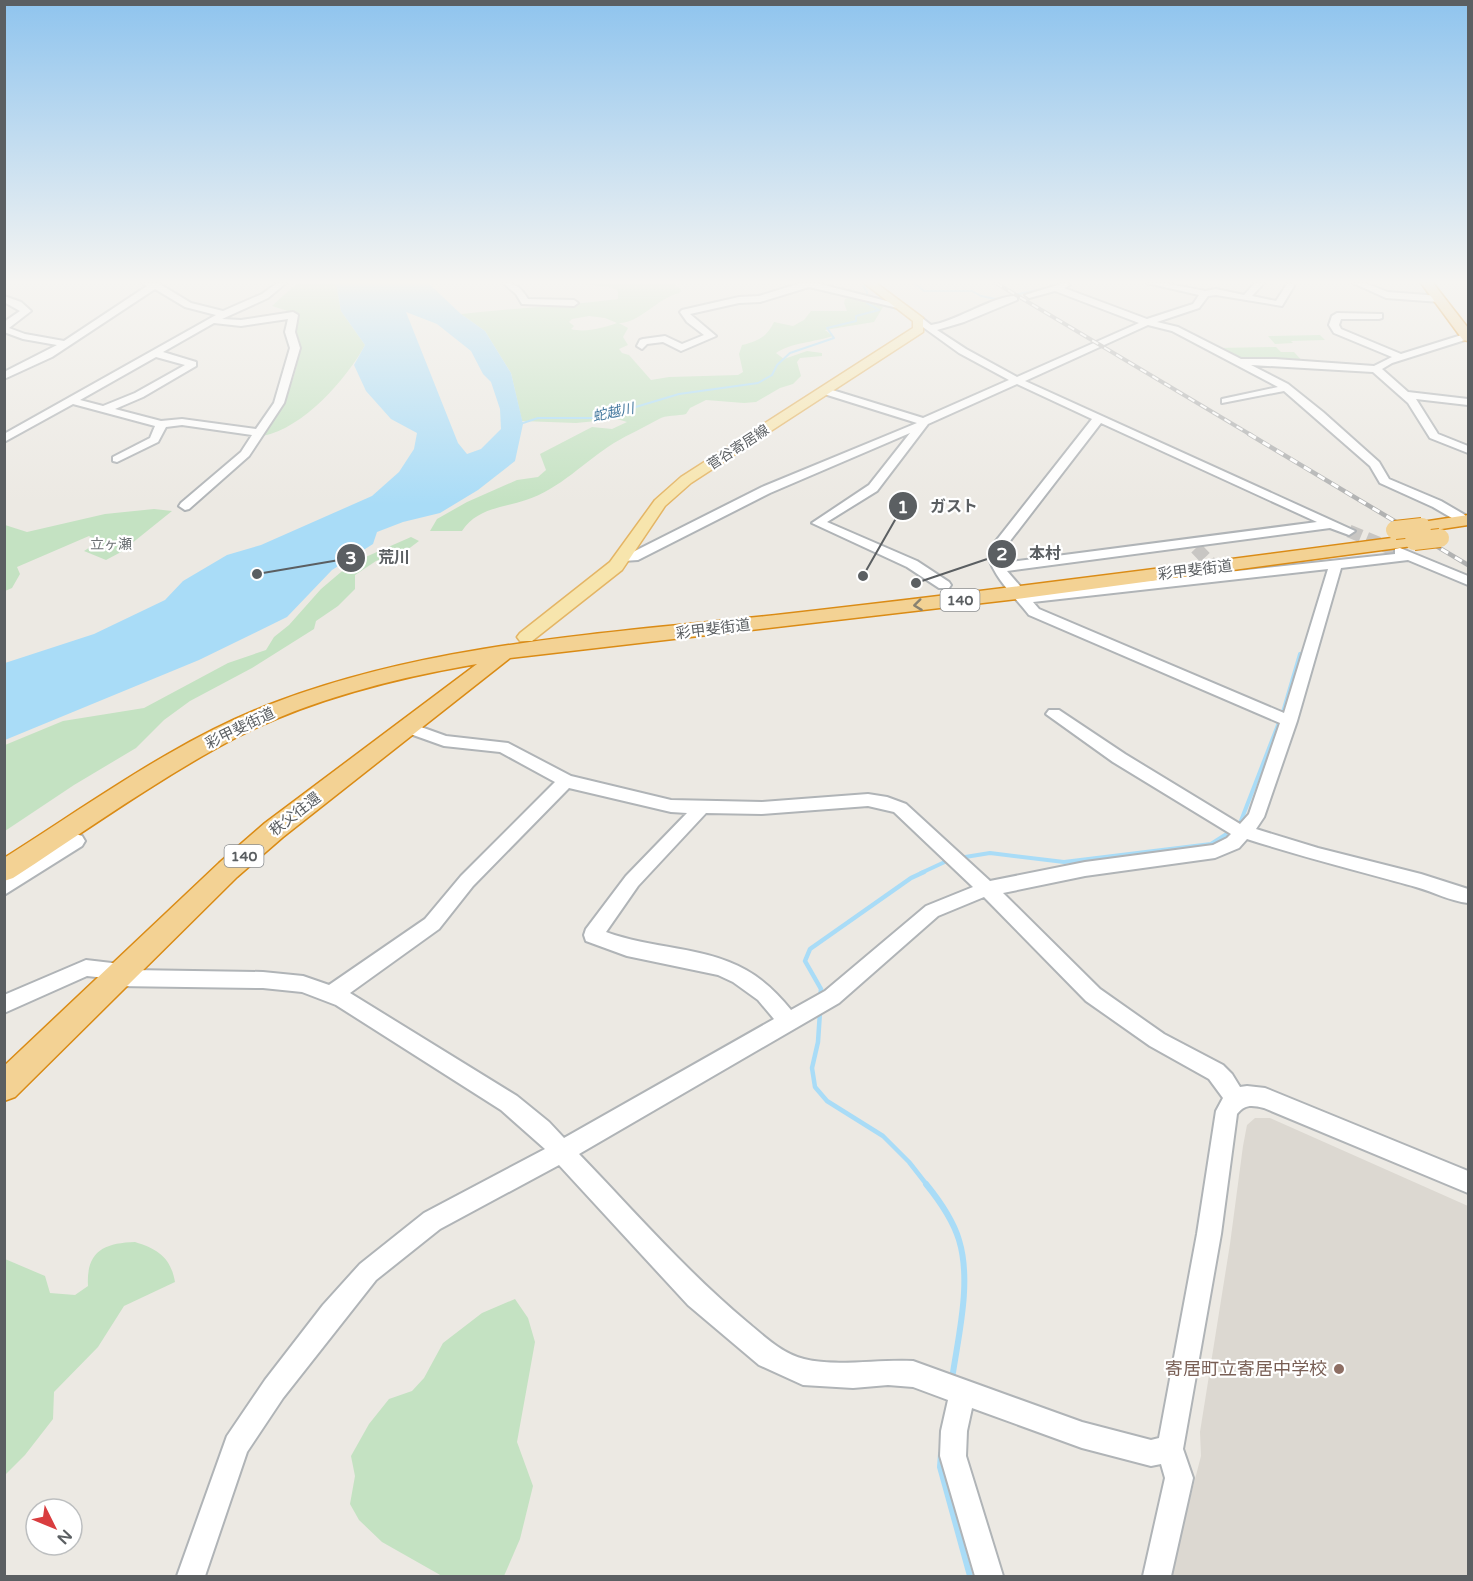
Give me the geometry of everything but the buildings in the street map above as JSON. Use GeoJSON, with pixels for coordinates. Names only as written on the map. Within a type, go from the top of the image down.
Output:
{"type":"FeatureCollection","features":[{"type":"Feature","properties":{"kind":"highway","name":"彩甲斐街道"},"geometry":{"type":"LineString","coordinates":[[677,627],[944,585],[1011,585],[1411,544],[1440,538],[1464,519]]}},
{"type":"Feature","properties":{"kind":"highway","name":"彩甲斐街道"},"geometry":{"type":"LineString","coordinates":[[1411,544],[1464,519]]}},
{"type":"Feature","properties":{"kind":"highway","name":"彩甲斐街道"},"geometry":{"type":"LineString","coordinates":[[4,856],[55,831],[231,731],[319,689],[403,670],[516,645],[1011,585],[1395,530],[1411,544]]}},
{"type":"Feature","properties":{"kind":"highway","name":"秩父往還"},"geometry":{"type":"LineString","coordinates":[[4,1087],[228,870],[274,830],[516,645]]}},
{"type":"Feature","properties":{"kind":"highway","name":"彩甲斐街道"},"geometry":{"type":"LineString","coordinates":[[4,871],[55,831]]}},
{"type":"Feature","properties":{"kind":"main road","name":"菅谷寄居線"},"geometry":{"type":"LineString","coordinates":[[516,645],[600,582],[623,557],[660,503],[686,480],[878,357]]}},
{"type":"Feature","properties":{"kind":"street"},"geometry":{"type":"LineString","coordinates":[[4,376],[42,357]]}},
{"type":"Feature","properties":{"kind":"street"},"geometry":{"type":"LineString","coordinates":[[4,439],[153,357]]}},
{"type":"Feature","properties":{"kind":"street"},"geometry":{"type":"LineString","coordinates":[[105,409],[139,395],[193,364],[168,357]]}},
{"type":"Feature","properties":{"kind":"street"},"geometry":{"type":"LineString","coordinates":[[185,506],[245,454],[279,403],[293,357]]}},
{"type":"Feature","properties":{"kind":"street"},"geometry":{"type":"LineString","coordinates":[[973,357],[1019,381],[1349,531]]}},
{"type":"Feature","properties":{"kind":"street"},"geometry":{"type":"LineString","coordinates":[[623,557],[633,557],[766,490],[922,425],[1072,357]]}},
{"type":"Feature","properties":{"kind":"street"},"geometry":{"type":"LineString","coordinates":[[1230,357],[1286,388],[1375,464],[1384,482],[1464,519]]}},
{"type":"Feature","properties":{"kind":"street"},"geometry":{"type":"LineString","coordinates":[[1240,362],[1376,369],[1400,357]]}},
{"type":"Feature","properties":{"kind":"street"},"geometry":{"type":"LineString","coordinates":[[1376,369],[1420,410],[1434,436],[1468,450]]}},
{"type":"Feature","properties":{"kind":"street"},"geometry":{"type":"LineString","coordinates":[[1226,401],[1286,388]]}},
{"type":"Feature","properties":{"kind":"street"},"geometry":{"type":"LineString","coordinates":[[825,391],[922,425]]}},
{"type":"Feature","properties":{"kind":"street"},"geometry":{"type":"LineString","coordinates":[[1404,395],[1468,402]]}},
{"type":"Feature","properties":{"kind":"street"},"geometry":{"type":"LineString","coordinates":[[72,401],[161,424],[182,422],[260,433]]}},
{"type":"Feature","properties":{"kind":"street"},"geometry":{"type":"LineString","coordinates":[[1099,418],[997,549],[994,556],[1011,585],[1034,612],[1289,721]]}},
{"type":"Feature","properties":{"kind":"street"},"geometry":{"type":"LineString","coordinates":[[117,459],[154,440],[161,424]]}},
{"type":"Feature","properties":{"kind":"street"},"geometry":{"type":"LineString","coordinates":[[922,425],[873,488],[818,523],[912,564],[944,585]]}},
{"type":"Feature","properties":{"kind":"street"},"geometry":{"type":"LineString","coordinates":[[1011,585],[1194,546],[1332,524]]}},
{"type":"Feature","properties":{"kind":"street"},"geometry":{"type":"LineString","coordinates":[[1011,585],[1222,575],[1335,566],[1411,544],[1468,581]]}},
{"type":"Feature","properties":{"kind":"street"},"geometry":{"type":"LineString","coordinates":[[191,1576],[236,1445],[274,1389],[368,1272],[432,1221],[563,1151],[832,997],[933,911],[955,900],[987,890],[1085,868],[1215,851],[1233,843],[1256,817],[1289,721],[1335,566]]}},
{"type":"Feature","properties":{"kind":"street"},"geometry":{"type":"LineString","coordinates":[[1054,714],[1168,789],[1244,833],[1468,896]]}},
{"type":"Feature","properties":{"kind":"street"},"geometry":{"type":"LineString","coordinates":[[407,727],[444,741],[502,747],[566,781],[671,806],[762,808],[868,800],[900,808],[987,890],[1092,995],[1157,1040],[1216,1072],[1225,1081],[1235,1099]]}},
{"type":"Feature","properties":{"kind":"street"},"geometry":{"type":"LineString","coordinates":[[331,995],[432,924],[475,873],[566,781]]}},
{"type":"Feature","properties":{"kind":"street"},"geometry":{"type":"LineString","coordinates":[[702,807],[632,881],[593,935],[627,948],[721,967],[740,976],[765,994],[789,1022]]}},
{"type":"Feature","properties":{"kind":"street"},"geometry":{"type":"LineString","coordinates":[[4,888],[76,841],[55,831]]}},
{"type":"Feature","properties":{"kind":"street"},"geometry":{"type":"LineString","coordinates":[[4,1004],[86,968],[119,975],[262,980],[303,984],[331,995],[377,1019],[509,1103],[541,1129],[563,1151],[697,1296],[768,1356],[803,1372],[853,1375],[888,1372],[913,1374],[1082,1435],[1151,1453],[1170,1449]]}},
{"type":"Feature","properties":{"kind":"street"},"geometry":{"type":"LineString","coordinates":[[1157,1576],[1179,1478],[1170,1449],[1209,1234],[1227,1111],[1235,1099],[1249,1095],[1265,1098],[1468,1182]]}},
{"type":"Feature","properties":{"kind":"street"},"geometry":{"type":"LineString","coordinates":[[963,1391],[954,1431],[953,1456],[989,1576]]}},
{"type":"Feature","properties":{"kind":"shaded area","name":"寄居町立寄居中学校"},"geometry":{"type":"Polygon","coordinates":[[[1255,1118],[1270,1118],[1468,1206],[1468,1576],[1170,1576],[1201,1456],[1200,1432],[1243,1146],[1247,1125],[1255,1118]]]}},
{"type":"Feature","properties":{"kind":"green space"},"geometry":{"type":"Polygon","coordinates":[[[298,357],[358,357],[335,387],[308,413],[278,431],[263,436],[281,406],[298,357]]]}},
{"type":"Feature","properties":{"kind":"green space"},"geometry":{"type":"Polygon","coordinates":[[[501,357],[631,357],[651,380],[669,377],[738,375],[743,372],[740,357],[781,357],[784,359],[813,357],[800,358],[797,362],[801,376],[793,384],[780,388],[756,402],[706,400],[690,408],[686,414],[662,418],[614,443],[561,482],[538,495],[483,513],[468,523],[462,531],[430,531],[437,519],[467,502],[517,480],[538,477],[546,470],[540,454],[592,427],[612,429],[627,422],[617,419],[576,423],[522,421],[511,373],[501,357]]]}},
{"type":"Feature","properties":{"kind":"green space"},"geometry":{"type":"Polygon","coordinates":[[[1232,357],[1298,357],[1304,363],[1240,361],[1232,357]]]}},
{"type":"Feature","properties":{"kind":"green space"},"geometry":{"type":"Polygon","coordinates":[[[154,509],[172,511],[121,552],[106,560],[84,551],[98,542],[89,536],[17,567],[20,574],[12,588],[5,591],[5,525],[27,532],[105,514],[154,509]]]}},
{"type":"Feature","properties":{"kind":"green space"},"geometry":{"type":"Polygon","coordinates":[[[411,537],[419,541],[407,550],[376,561],[355,575],[355,589],[338,606],[316,621],[314,629],[252,668],[190,701],[164,720],[136,748],[74,785],[5,831],[5,745],[63,721],[144,708],[228,663],[266,650],[274,637],[289,625],[321,589],[341,572],[361,559],[411,537]]]}},
{"type":"Feature","properties":{"kind":"green space"},"geometry":{"type":"Polygon","coordinates":[[[135,1242],[157,1251],[167,1261],[175,1282],[124,1306],[98,1347],[54,1392],[53,1419],[25,1455],[5,1475],[5,1259],[45,1276],[50,1293],[75,1295],[88,1286],[90,1265],[99,1252],[106,1247],[135,1242]]]}},
{"type":"Feature","properties":{"kind":"green space"},"geometry":{"type":"Polygon","coordinates":[[[515,1299],[528,1318],[535,1342],[517,1442],[533,1486],[520,1539],[504,1576],[442,1576],[382,1542],[359,1520],[350,1504],[355,1476],[351,1456],[369,1424],[389,1399],[412,1391],[424,1378],[443,1343],[482,1313],[515,1299]]]}},
{"type":"Feature","properties":{"kind":"water"},"geometry":{"type":"Polygon","coordinates":[[[359,357],[424,357],[458,443],[467,454],[481,449],[501,429],[500,409],[491,382],[483,374],[474,357],[501,357],[511,373],[523,424],[515,461],[478,490],[440,513],[403,522],[377,532],[373,544],[332,570],[287,617],[199,660],[5,740],[5,663],[94,634],[165,600],[183,581],[227,555],[261,545],[372,496],[399,472],[414,449],[417,433],[391,419],[366,391],[354,365],[359,357]]]}},
{"type":"Feature","properties":{"kind":"waterway","name":"蛇越川"},"geometry":{"type":"LineString","coordinates":[[520,424],[538,418],[599,418],[679,394],[758,383],[772,375],[777,365],[786,357]]}},
{"type":"Feature","properties":{"kind":"waterway"},"geometry":{"type":"LineString","coordinates":[[959,858],[990,853],[1064,862],[1211,844],[1239,826],[1283,712],[1300,654]]}},
{"type":"Feature","properties":{"kind":"waterway"},"geometry":{"type":"LineString","coordinates":[[921,873],[949,860]]}},
{"type":"Feature","properties":{"kind":"waterway"},"geometry":{"type":"LineString","coordinates":[[820,999],[821,989],[805,961],[810,949],[911,878],[924,872]]}},
{"type":"Feature","properties":{"kind":"waterway"},"geometry":{"type":"LineString","coordinates":[[820,1012],[818,1042],[812,1068],[815,1087],[827,1101],[883,1136],[909,1162],[927,1185]]}},
{"type":"Feature","properties":{"kind":"waterway"},"geometry":{"type":"LineString","coordinates":[[926,1184],[941,1203],[953,1225],[963,1256],[963,1309],[952,1379]]}},
{"type":"Feature","properties":{"kind":"waterway"},"geometry":{"type":"LineString","coordinates":[[941,1454],[940,1467],[970,1576]]}},
{"type":"Feature","properties":{"kind":"tunnel"},"geometry":{"type":"LineString","coordinates":[[1349,531],[1400,552]]}},
{"type":"Feature","properties":{"kind":"tunnel"},"geometry":{"type":"LineString","coordinates":[[1196,548],[1219,572]]}},
{"type":"Feature","properties":{"kind":"railway"},"geometry":{"type":"LineString","coordinates":[[1120,357],[1251,435]]}},
{"type":"Feature","properties":{"kind":"railway"},"geometry":{"type":"LineString","coordinates":[[1249,434],[1468,565]]}},
{"type":"Feature","properties":{"kind":"place","name":"荒川"},"geometry":{"type":"Point","coordinates":[257,574]}},
{"type":"Feature","properties":{"kind":"place","name":"ガスト"},"geometry":{"type":"Point","coordinates":[863,576]}},
{"type":"Feature","properties":{"kind":"place","name":"本村"},"geometry":{"type":"Point","coordinates":[916,583]}},
{"type":"Feature","properties":{"kind":"place","name":"寄居町立寄居中学校"},"geometry":{"type":"Point","coordinates":[1339,1369]}},
{"type":"Feature","properties":{"kind":"district","name":"立ヶ瀬"},"geometry":{"type":"Point","coordinates":[111,544]}}]}
